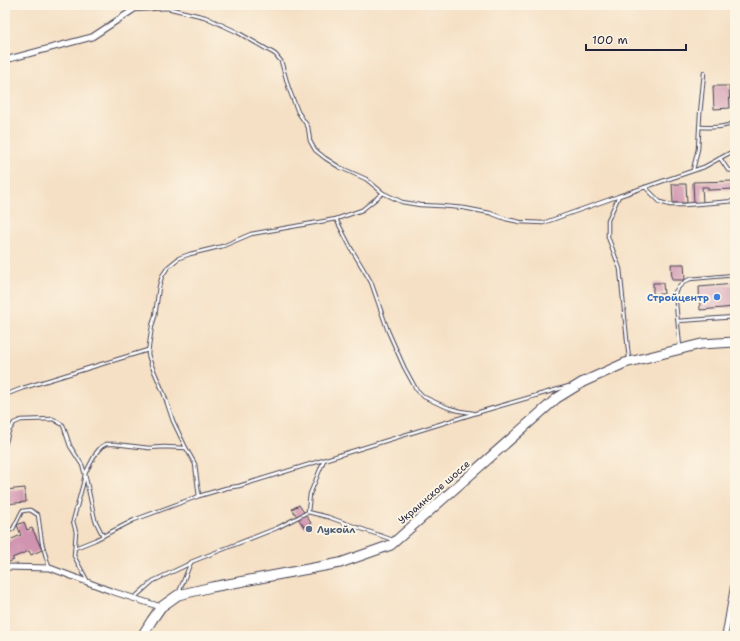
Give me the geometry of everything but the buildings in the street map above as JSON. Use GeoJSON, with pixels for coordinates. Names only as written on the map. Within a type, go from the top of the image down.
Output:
{"type":"FeatureCollection","features":[{"type":"Feature","properties":{"kind":"highway","name":"Украинское шоссе"},"geometry":{"type":"LineString","coordinates":[[142,636],[161,607],[178,595],[212,587],[340,563],[391,545],[557,398],[583,382],[629,362],[701,344],[735,342]]}},
{"type":"Feature","properties":{"kind":"street"},"geometry":{"type":"LineString","coordinates":[[5,60],[92,37],[135,8]]}},
{"type":"Feature","properties":{"kind":"street"},"geometry":{"type":"LineString","coordinates":[[5,567],[50,568],[111,591],[161,607]]}},
{"type":"Feature","properties":{"kind":"street"},"geometry":{"type":"LineString","coordinates":[[725,636],[735,578]]}},
{"type":"Feature","properties":{"kind":"lane"},"geometry":{"type":"LineString","coordinates":[[135,8],[167,8],[205,17],[237,32],[275,54],[281,61],[289,89],[298,112],[308,127],[310,141],[315,150],[339,167],[366,179],[383,193],[402,202],[420,206],[464,208],[490,213],[520,222],[543,223],[704,167],[735,150]]}},
{"type":"Feature","properties":{"kind":"lane"},"geometry":{"type":"LineString","coordinates":[[693,171],[698,149],[704,73]]}},
{"type":"Feature","properties":{"kind":"lane"},"geometry":{"type":"LineString","coordinates":[[699,126],[724,127],[735,122]]}},
{"type":"Feature","properties":{"kind":"lane"},"geometry":{"type":"LineString","coordinates":[[720,158],[728,170],[735,171]]}},
{"type":"Feature","properties":{"kind":"lane"},"geometry":{"type":"LineString","coordinates":[[645,187],[660,202],[670,205],[735,201]]}},
{"type":"Feature","properties":{"kind":"lane"},"geometry":{"type":"LineString","coordinates":[[199,496],[195,464],[173,421],[148,354],[162,276],[168,267],[179,258],[223,246],[251,234],[336,220],[362,210],[383,193]]}},
{"type":"Feature","properties":{"kind":"lane"},"geometry":{"type":"LineString","coordinates":[[619,196],[608,220],[608,237],[620,269],[629,362]]}},
{"type":"Feature","properties":{"kind":"lane"},"geometry":{"type":"LineString","coordinates":[[336,220],[371,282],[388,331],[404,367],[416,389],[424,397],[437,403],[460,411],[476,413]]}},
{"type":"Feature","properties":{"kind":"lane"},"geometry":{"type":"LineString","coordinates":[[680,350],[675,292],[679,286],[690,279],[735,275]]}},
{"type":"Feature","properties":{"kind":"lane"},"geometry":{"type":"LineString","coordinates":[[678,321],[735,317]]}},
{"type":"Feature","properties":{"kind":"lane"},"geometry":{"type":"LineString","coordinates":[[5,395],[22,388],[148,350]]}},
{"type":"Feature","properties":{"kind":"lane"},"geometry":{"type":"LineString","coordinates":[[75,548],[134,520],[199,496],[226,488],[239,486],[476,413],[583,382]]}},
{"type":"Feature","properties":{"kind":"lane"},"geometry":{"type":"LineString","coordinates":[[5,445],[9,431],[14,423],[21,420],[54,419],[63,424],[70,446],[82,464],[95,520],[102,536]]}},
{"type":"Feature","properties":{"kind":"lane"},"geometry":{"type":"LineString","coordinates":[[88,582],[74,556],[76,532],[73,521],[85,474],[96,452],[106,444],[149,448],[186,448]]}},
{"type":"Feature","properties":{"kind":"lane"},"geometry":{"type":"LineString","coordinates":[[308,512],[310,494],[324,459]]}},
{"type":"Feature","properties":{"kind":"lane"},"geometry":{"type":"LineString","coordinates":[[5,533],[13,529],[22,511],[30,510],[38,515],[42,543],[50,568]]}},
{"type":"Feature","properties":{"kind":"lane"},"geometry":{"type":"LineString","coordinates":[[134,599],[153,581],[191,562],[277,528],[308,512],[328,517],[395,541]]}},
{"type":"Feature","properties":{"kind":"lane"},"geometry":{"type":"LineString","coordinates":[[178,595],[191,562]]}},
{"type":"Feature","properties":{"kind":"place","name":"Стройцентр"},"geometry":{"type":"Point","coordinates":[717,297]}},
{"type":"Feature","properties":{"kind":"place","name":"Лукойл"},"geometry":{"type":"Point","coordinates":[309,529]}}]}
